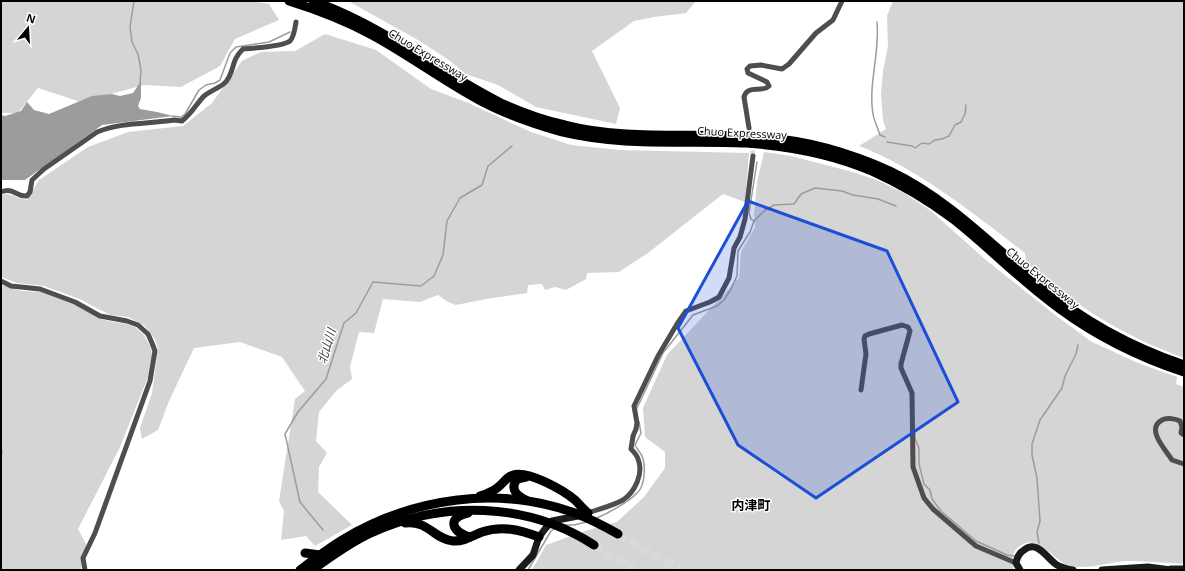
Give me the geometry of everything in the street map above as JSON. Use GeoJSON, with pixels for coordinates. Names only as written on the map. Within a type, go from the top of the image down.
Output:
{"type":"FeatureCollection","features":[{"type":"Feature","properties":{"kind":"highway","name":"Chuo Expressway"},"geometry":{"type":"LineString","coordinates":[[289,1],[332,16],[360,29],[480,100],[516,117],[538,125],[583,136],[619,141],[744,143],[794,148],[826,155],[872,171],[915,193],[954,219],[1037,292],[1077,321],[1115,344],[1184,372]]}},
{"type":"Feature","properties":{"kind":"highway","name":"Chuo Expressway"},"geometry":{"type":"LineString","coordinates":[[313,1],[364,23],[490,97],[519,110],[552,122],[585,130],[620,134],[660,136],[744,136],[784,139],[809,144],[864,160],[892,172],[934,196],[952,209],[1041,286],[1080,315],[1125,341],[1184,365]]}},
{"type":"Feature","properties":{"kind":"highway"},"geometry":{"type":"LineString","coordinates":[[477,498],[497,488],[508,477],[514,474],[521,474],[529,476],[562,491],[575,500],[588,513]]}},
{"type":"Feature","properties":{"kind":"highway"},"geometry":{"type":"LineString","coordinates":[[529,476],[517,480],[514,485],[514,490],[518,495],[529,502]]}},
{"type":"Feature","properties":{"kind":"highway"},"geometry":{"type":"LineString","coordinates":[[300,570],[341,540],[384,518],[439,502],[477,498],[529,502],[564,510],[588,518],[618,534]]}},
{"type":"Feature","properties":{"kind":"highway"},"geometry":{"type":"LineString","coordinates":[[312,570],[345,547],[386,526],[416,517],[440,512],[461,510],[481,510],[523,515],[572,532],[594,545]]}},
{"type":"Feature","properties":{"kind":"highway"},"geometry":{"type":"LineString","coordinates":[[470,537],[455,530],[455,521],[460,515],[481,510]]}},
{"type":"Feature","properties":{"kind":"highway"},"geometry":{"type":"LineString","coordinates":[[386,526],[409,523],[421,524],[446,540],[451,541],[464,540],[489,530],[505,529],[522,531],[539,537]]}},
{"type":"Feature","properties":{"kind":"highway"},"geometry":{"type":"LineString","coordinates":[[305,554],[320,555]]}},
{"type":"Feature","properties":{"kind":"main road"},"geometry":{"type":"LineString","coordinates":[[519,570],[533,555],[539,537],[552,521],[588,513]]}},
{"type":"Feature","properties":{"kind":"main road"},"geometry":{"type":"LineString","coordinates":[[1018,567],[1020,553],[1027,547],[1035,547],[1043,551],[1057,565],[1073,570]]}},
{"type":"Feature","properties":{"kind":"main road"},"geometry":{"type":"LineString","coordinates":[[1102,570],[1148,567],[1171,570],[1184,569]]}},
{"type":"Feature","properties":{"kind":"street"},"geometry":{"type":"LineString","coordinates":[[749,128],[744,97],[745,93],[747,90],[766,88],[769,86],[767,82],[748,73],[747,69],[750,66],[761,65],[782,69],[789,64],[816,33],[833,20],[842,1]]}},
{"type":"Feature","properties":{"kind":"street"},"geometry":{"type":"LineString","coordinates":[[1,192],[6,190],[12,191],[22,197],[27,196],[30,192],[32,180],[44,169],[97,132],[104,129],[174,120],[182,121],[190,114],[203,97],[222,86],[229,77],[236,56],[242,49],[283,44],[290,40],[293,36],[296,22]]}},
{"type":"Feature","properties":{"kind":"street"},"geometry":{"type":"LineString","coordinates":[[588,513],[622,500],[629,495],[638,480],[640,469],[639,459],[631,449],[637,423],[634,406],[658,356],[686,311],[719,297],[726,286],[729,278],[734,248],[740,237],[745,219],[753,156]]}},
{"type":"Feature","properties":{"kind":"street"},"geometry":{"type":"LineString","coordinates":[[1,281],[11,286],[40,289],[75,302],[100,316],[127,321],[138,325],[148,334],[155,351],[150,381],[95,533],[83,558],[85,570]]}},
{"type":"Feature","properties":{"kind":"street"},"geometry":{"type":"LineString","coordinates":[[861,390],[866,354],[865,336],[902,325],[908,327],[910,331],[901,368],[912,393],[913,467],[924,498],[933,509],[976,546],[1018,567]]}},
{"type":"Feature","properties":{"kind":"street"},"geometry":{"type":"LineString","coordinates":[[1184,435],[1181,433],[1182,427],[1180,421],[1176,419],[1163,419],[1157,424],[1155,430],[1158,439],[1172,460],[1184,464]]}},
{"type":"Feature","properties":{"kind":"highlighted area"},"geometry":{"type":"Polygon","coordinates":[[[748,201],[887,251],[958,402],[816,498],[738,445],[678,328],[748,201]]]}},
{"type":"Feature","properties":{"kind":"shaded area"},"geometry":{"type":"Polygon","coordinates":[[[1,1],[251,1],[269,4],[279,20],[235,39],[220,66],[181,87],[144,85],[81,102],[38,88],[18,113],[1,113],[1,1]]]}},
{"type":"Feature","properties":{"kind":"shaded area"},"geometry":{"type":"Polygon","coordinates":[[[348,1],[696,1],[686,13],[634,21],[592,51],[620,108],[616,124],[536,107],[498,85],[466,74],[446,58],[418,40],[348,1]]]}},
{"type":"Feature","properties":{"kind":"shaded area"},"geometry":{"type":"Polygon","coordinates":[[[893,1],[1184,1],[1184,358],[1120,330],[1081,306],[1044,278],[1026,262],[1025,253],[966,208],[903,167],[859,146],[886,129],[883,120],[881,94],[883,71],[888,46],[887,16],[893,1]]]}},
{"type":"Feature","properties":{"kind":"shaded area"},"geometry":{"type":"Polygon","coordinates":[[[325,34],[376,50],[431,89],[466,102],[531,132],[571,145],[620,150],[749,153],[745,202],[723,194],[648,253],[619,272],[587,273],[586,279],[566,290],[555,287],[545,290],[542,284],[528,285],[527,293],[456,305],[448,302],[438,295],[420,302],[383,299],[374,333],[359,332],[350,367],[352,379],[337,390],[319,412],[316,441],[327,453],[319,467],[318,492],[352,525],[315,546],[306,536],[281,540],[284,511],[279,501],[295,399],[305,391],[282,357],[240,342],[194,348],[169,401],[158,430],[142,439],[140,428],[152,393],[158,350],[155,339],[145,326],[128,317],[111,315],[82,300],[44,286],[17,283],[1,277],[1,195],[7,194],[27,200],[39,180],[88,147],[128,132],[183,126],[212,103],[242,61],[261,52],[295,51],[325,34]]]}},
{"type":"Feature","properties":{"kind":"shaded area"},"geometry":{"type":"Polygon","coordinates":[[[141,81],[141,98],[138,106],[140,109],[173,116],[102,125],[25,180],[1,180],[1,115],[5,116],[21,111],[27,102],[34,110],[49,114],[92,96],[112,94],[120,96],[133,93],[141,81]]]}},
{"type":"Feature","properties":{"kind":"shaded area"},"geometry":{"type":"Polygon","coordinates":[[[764,152],[791,156],[849,171],[877,180],[904,193],[931,211],[987,261],[1092,342],[1138,363],[1177,377],[1176,384],[1184,387],[1184,564],[1126,561],[1089,567],[1075,567],[1063,563],[1037,544],[1026,543],[1015,550],[1012,561],[1014,570],[532,570],[546,545],[585,531],[617,522],[644,497],[665,468],[665,452],[645,437],[643,408],[667,355],[739,278],[741,252],[755,227],[754,214],[757,182],[764,152]]]}},
{"type":"Feature","properties":{"kind":"shaded area"},"geometry":{"type":"Polygon","coordinates":[[[1,285],[21,291],[43,292],[78,305],[101,319],[135,327],[144,335],[150,346],[152,354],[148,377],[120,447],[78,529],[87,546],[83,556],[81,570],[1,570],[1,285]]]}},
{"type":"Feature","properties":{"kind":"waterway"},"geometry":{"type":"LineString","coordinates":[[134,1],[130,27],[132,42],[138,54],[141,70],[140,83]]}},
{"type":"Feature","properties":{"kind":"waterway"},"geometry":{"type":"LineString","coordinates":[[877,22],[877,45],[872,103],[874,117],[880,135],[885,137]]}},
{"type":"Feature","properties":{"kind":"waterway"},"geometry":{"type":"LineString","coordinates":[[172,116],[181,117],[185,114],[199,90],[206,85],[220,80],[230,53],[236,47],[269,42],[290,32]]}},
{"type":"Feature","properties":{"kind":"waterway"},"geometry":{"type":"LineString","coordinates":[[887,142],[912,146],[915,148],[922,143],[929,144],[935,140],[949,136],[955,125],[961,122],[965,114],[966,105]]}},
{"type":"Feature","properties":{"kind":"waterway","name":"北山川"},"geometry":{"type":"LineString","coordinates":[[323,530],[300,502],[285,434],[298,412],[326,379],[344,323],[356,313],[373,282],[421,286],[434,276],[443,255],[447,221],[460,198],[482,185],[488,166],[512,146]]}},
{"type":"Feature","properties":{"kind":"waterway"},"geometry":{"type":"LineString","coordinates":[[754,221],[751,219],[749,213],[757,162]]}},
{"type":"Feature","properties":{"kind":"waterway"},"geometry":{"type":"LineString","coordinates":[[637,408],[663,353],[693,315],[717,306],[724,300],[737,276],[738,251],[750,232],[754,221],[764,211],[774,205],[794,204],[801,194],[815,188],[842,191],[853,195],[878,199],[896,206]]}},
{"type":"Feature","properties":{"kind":"waterway"},"geometry":{"type":"LineString","coordinates":[[1039,543],[1037,532],[1040,521],[1037,478],[1032,455],[1032,444],[1040,420],[1062,388],[1065,376],[1076,354],[1078,345]]}},
{"type":"Feature","properties":{"kind":"waterway"},"geometry":{"type":"LineString","coordinates":[[595,519],[634,496],[642,485],[644,464],[642,456],[635,445],[641,433],[639,422]]}},
{"type":"Feature","properties":{"kind":"waterway"},"geometry":{"type":"LineString","coordinates":[[915,431],[915,439],[919,448],[919,464],[924,484],[930,490],[932,499],[941,511],[976,541],[1007,555],[1014,556]]}},
{"type":"Feature","properties":{"kind":"waterway"},"geometry":{"type":"LineString","coordinates":[[1,447],[1,456]]}},
{"type":"Feature","properties":{"kind":"waterway"},"geometry":{"type":"LineString","coordinates":[[563,525],[574,525],[586,522]]}},
{"type":"Feature","properties":{"kind":"waterway"},"geometry":{"type":"LineString","coordinates":[[528,570],[551,531],[554,529]]}},
{"type":"Feature","properties":{"kind":"tunnel"},"geometry":{"type":"LineString","coordinates":[[749,128],[753,156]]}},
{"type":"Feature","properties":{"kind":"tunnel"},"geometry":{"type":"LineString","coordinates":[[618,534],[681,570]]}},
{"type":"Feature","properties":{"kind":"tunnel"},"geometry":{"type":"LineString","coordinates":[[594,545],[634,570]]}},
{"type":"Feature","properties":{"kind":"district","name":"内津町"},"geometry":{"type":"Point","coordinates":[751,505]}}]}
